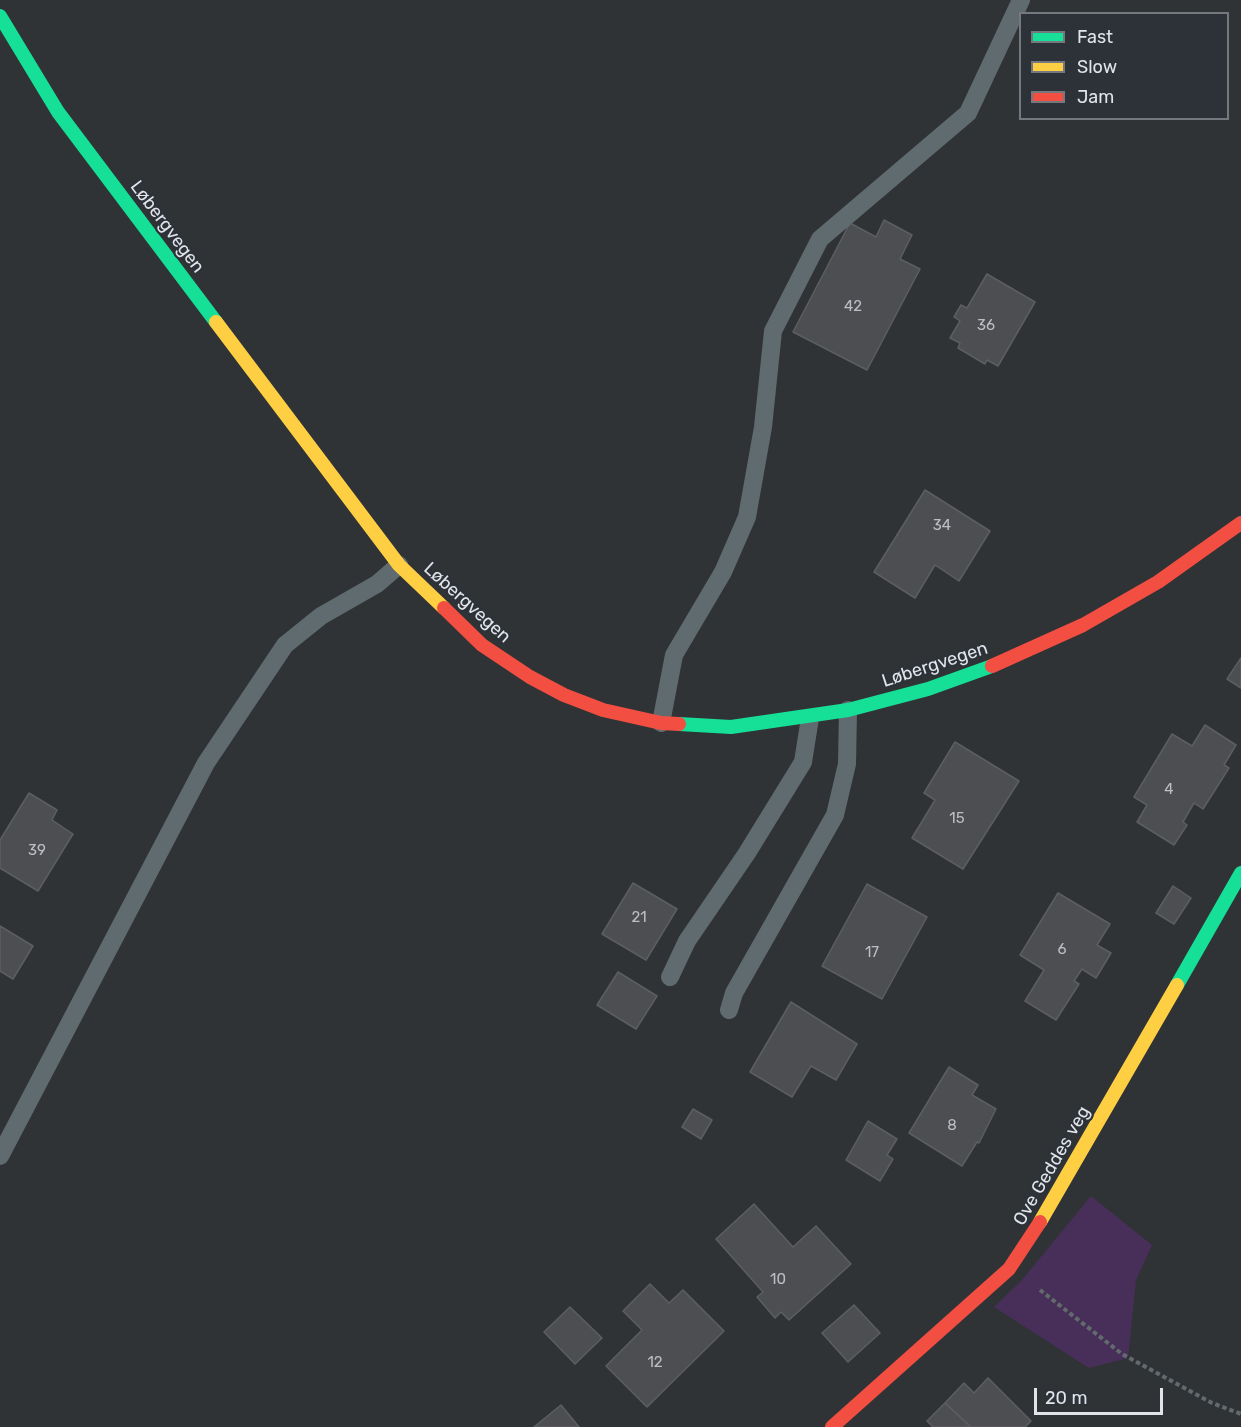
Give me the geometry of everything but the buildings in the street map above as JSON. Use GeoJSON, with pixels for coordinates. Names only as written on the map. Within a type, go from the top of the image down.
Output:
{"type":"FeatureCollection","features":[{"type":"Feature","properties":{"kind":"street","name":"Løbergvegen"},"geometry":{"type":"LineString","coordinates":[[0,16],[58,112],[399,565],[482,645],[530,677],[564,695],[603,710],[661,723],[731,727],[810,718],[848,710],[928,689],[1007,660],[1083,625],[1158,582],[1241,523]]}},
{"type":"Feature","properties":{"kind":"street","name":"Ove Geddes veg"},"geometry":{"type":"LineString","coordinates":[[832,1427],[1009,1269],[1031,1238],[1241,873]]}},
{"type":"Feature","properties":{"kind":"lane"},"geometry":{"type":"LineString","coordinates":[[661,723],[674,655],[723,572],[747,517],[763,427],[773,331],[820,239],[968,113],[1021,0]]}},
{"type":"Feature","properties":{"kind":"lane"},"geometry":{"type":"LineString","coordinates":[[0,1156],[206,763],[285,645],[321,616],[377,584],[399,565]]}},
{"type":"Feature","properties":{"kind":"lane"},"geometry":{"type":"LineString","coordinates":[[729,1011],[734,993],[835,815],[847,764],[848,710]]}},
{"type":"Feature","properties":{"kind":"lane"},"geometry":{"type":"LineString","coordinates":[[670,977],[687,941],[747,853],[803,762],[810,718]]}},
{"type":"Feature","properties":{"kind":"path"},"geometry":{"type":"LineString","coordinates":[[1009,1269],[1050,1297],[1122,1354],[1212,1403],[1241,1414]]}},
{"type":"Feature","properties":{"kind":"shaded area"},"geometry":{"type":"Polygon","coordinates":[[[1091,1196],[1152,1245],[1136,1280],[1128,1358],[1089,1368],[994,1307],[1021,1281],[1091,1196]]]}},
{"type":"Feature","properties":{"kind":"traffic: fast"},"geometry":{"type":"LineString","coordinates":[[0,16],[58,112],[216,322]]}},
{"type":"Feature","properties":{"kind":"traffic: fast"},"geometry":{"type":"LineString","coordinates":[[679,724],[731,727],[848,710],[928,689],[992,666]]}},
{"type":"Feature","properties":{"kind":"traffic: fast"},"geometry":{"type":"LineString","coordinates":[[1177,985],[1241,873]]}},
{"type":"Feature","properties":{"kind":"traffic: slow"},"geometry":{"type":"LineString","coordinates":[[216,322],[399,565],[444,608]]}},
{"type":"Feature","properties":{"kind":"traffic: slow"},"geometry":{"type":"LineString","coordinates":[[1040,1222],[1177,985]]}},
{"type":"Feature","properties":{"kind":"traffic: jam"},"geometry":{"type":"LineString","coordinates":[[992,666],[1083,625],[1158,582],[1241,523]]}},
{"type":"Feature","properties":{"kind":"traffic: jam"},"geometry":{"type":"LineString","coordinates":[[444,608],[482,645],[530,677],[564,695],[603,710],[661,723],[679,724]]}},
{"type":"Feature","properties":{"kind":"traffic: jam"},"geometry":{"type":"LineString","coordinates":[[832,1427],[1009,1269],[1040,1222]]}}]}
